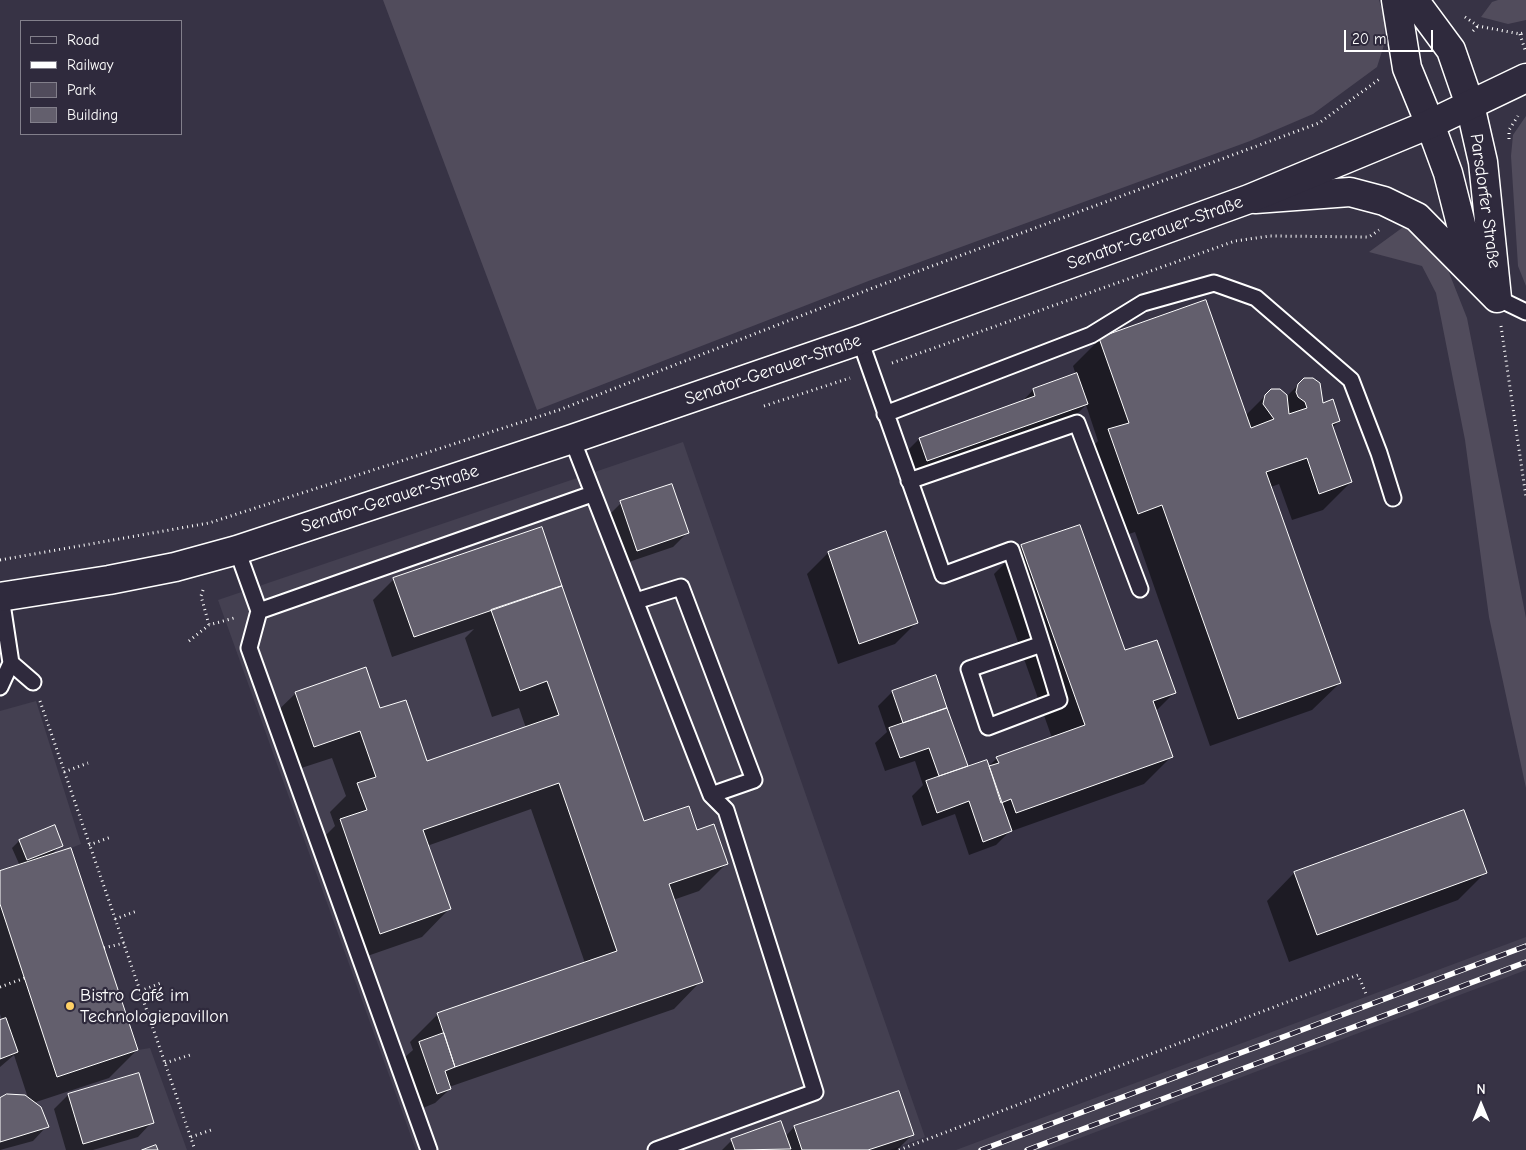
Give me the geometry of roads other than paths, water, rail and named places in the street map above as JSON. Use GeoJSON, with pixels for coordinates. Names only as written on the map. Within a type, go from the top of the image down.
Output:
{"type":"FeatureCollection","features":[{"type":"Feature","properties":{"kind":"street","name":"Parsdorfer Straße"},"geometry":{"type":"LineString","coordinates":[[1396,0],[1407,68],[1448,173],[1473,271]]}},
{"type":"Feature","properties":{"kind":"street","name":"Parsdorfer Straße"},"geometry":{"type":"LineString","coordinates":[[1414,0],[1451,50],[1470,105],[1482,162],[1497,298]]}},
{"type":"Feature","properties":{"kind":"street","name":"Senator-Gerauer-Straße"},"geometry":{"type":"LineString","coordinates":[[0,597],[175,567],[237,550],[572,439],[860,340],[1249,199],[1430,124],[1526,78]]}},
{"type":"Feature","properties":{"kind":"street","name":"Parsdorfer Straße"},"geometry":{"type":"LineString","coordinates":[[1249,199],[1350,192],[1384,201],[1417,217],[1473,271],[1497,298]]}},
{"type":"Feature","properties":{"kind":"lane"},"geometry":{"type":"LineString","coordinates":[[885,414],[1091,335],[1143,303],[1214,283],[1256,298],[1351,380],[1379,453],[1393,498]]}},
{"type":"Feature","properties":{"kind":"lane"},"geometry":{"type":"LineString","coordinates":[[1497,298],[1526,312]]}},
{"type":"Feature","properties":{"kind":"lane"},"geometry":{"type":"LineString","coordinates":[[860,340],[943,575],[1011,550],[1042,644],[1059,700],[988,727],[969,669],[1042,644]]}},
{"type":"Feature","properties":{"kind":"lane"},"geometry":{"type":"LineString","coordinates":[[909,481],[1077,423],[1140,589]]}},
{"type":"Feature","properties":{"kind":"lane"},"geometry":{"type":"LineString","coordinates":[[572,439],[592,494],[712,795],[726,810],[815,1092],[656,1150]]}},
{"type":"Feature","properties":{"kind":"lane"},"geometry":{"type":"LineString","coordinates":[[259,611],[592,494]]}},
{"type":"Feature","properties":{"kind":"lane"},"geometry":{"type":"LineString","coordinates":[[237,550],[259,611],[250,648],[429,1150]]}},
{"type":"Feature","properties":{"kind":"lane"},"geometry":{"type":"LineString","coordinates":[[636,601],[681,586],[754,780],[712,795]]}},
{"type":"Feature","properties":{"kind":"lane"},"geometry":{"type":"LineString","coordinates":[[0,597],[11,663],[0,687]]}},
{"type":"Feature","properties":{"kind":"lane"},"geometry":{"type":"LineString","coordinates":[[11,663],[34,682]]}},
{"type":"Feature","properties":{"kind":"railway"},"geometry":{"type":"LineString","coordinates":[[981,1150],[1526,946]]}},
{"type":"Feature","properties":{"kind":"railway"},"geometry":{"type":"LineString","coordinates":[[1027,1150],[1526,962]]}},
{"type":"Feature","properties":{"kind":"place","name":"Bistro Café im Technologiepavillon"},"geometry":{"type":"Point","coordinates":[70,1006]}}]}
